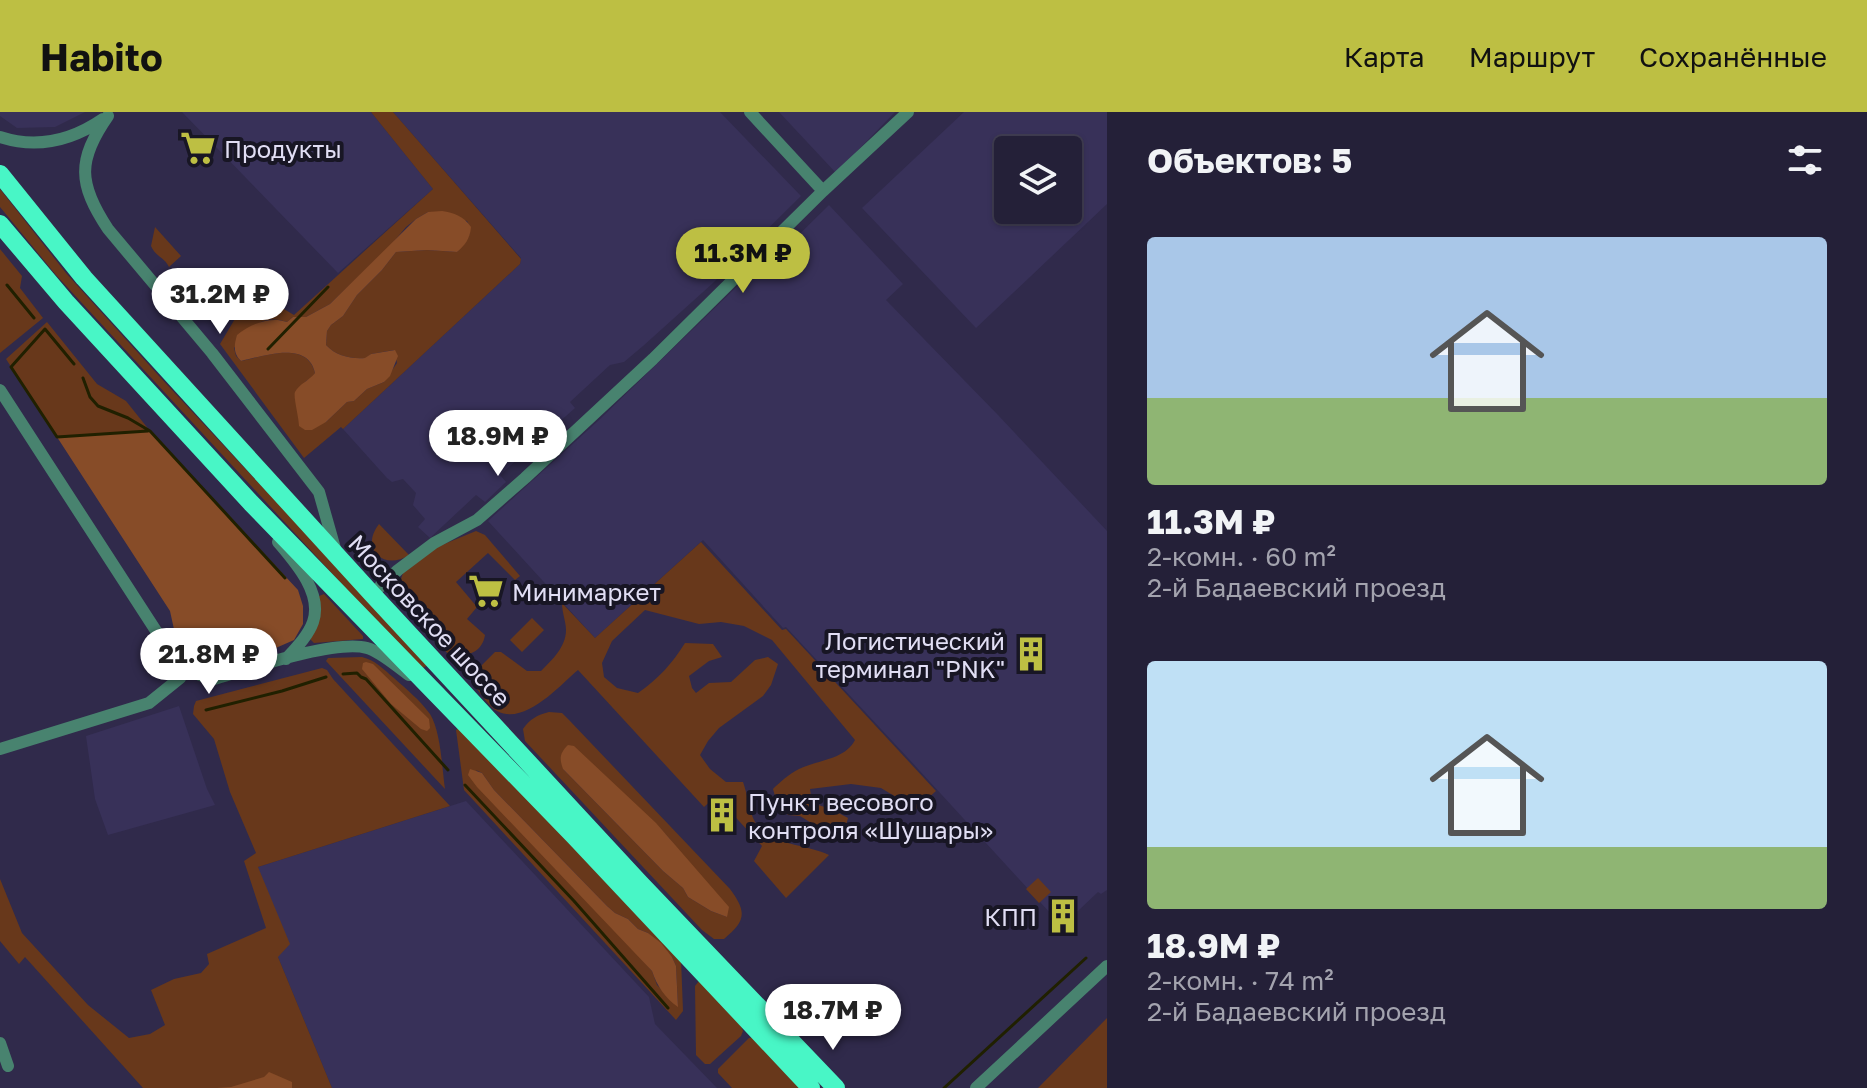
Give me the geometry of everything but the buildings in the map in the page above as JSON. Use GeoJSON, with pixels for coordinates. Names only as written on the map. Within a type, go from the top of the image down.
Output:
{"type":"FeatureCollection","features":[{"type":"Feature","properties":{"kind":"highway","name":"Московское шоссе"},"geometry":{"type":"LineString","coordinates":[[0,174],[84,278],[372,594],[639,882],[836,1088]]}},
{"type":"Feature","properties":{"kind":"highway","name":"Московское шоссе"},"geometry":{"type":"LineString","coordinates":[[0,224],[66,302],[251,503],[575,837],[811,1088]]}},
{"type":"Feature","properties":{"kind":"street"},"geometry":{"type":"LineString","coordinates":[[750,112],[823,191]]}},
{"type":"Feature","properties":{"kind":"street"},"geometry":{"type":"LineString","coordinates":[[372,594],[434,543],[477,520],[525,478],[908,112]]}},
{"type":"Feature","properties":{"kind":"street"},"geometry":{"type":"LineString","coordinates":[[0,137],[27,144],[53,140],[82,131],[111,114]]}},
{"type":"Feature","properties":{"kind":"street"},"geometry":{"type":"LineString","coordinates":[[111,114],[92,142],[85,165],[88,190],[98,215],[212,353],[319,492],[336,553]]}},
{"type":"Feature","properties":{"kind":"street"},"geometry":{"type":"LineString","coordinates":[[0,390],[160,637],[185,669],[197,676],[214,679],[335,647],[368,648],[408,674],[420,678]]}},
{"type":"Feature","properties":{"kind":"street"},"geometry":{"type":"LineString","coordinates":[[251,503],[265,527],[300,570],[315,606],[307,633],[286,659]]}},
{"type":"Feature","properties":{"kind":"street"},"geometry":{"type":"LineString","coordinates":[[0,749],[149,703],[180,678],[185,669]]}},
{"type":"Feature","properties":{"kind":"street"},"geometry":{"type":"LineString","coordinates":[[976,1088],[1107,966]]}},
{"type":"Feature","properties":{"kind":"street"},"geometry":{"type":"LineString","coordinates":[[0,1043],[8,1066]]}},
{"type":"Feature","properties":{"kind":"street"},"geometry":{"type":"LineString","coordinates":[[795,1044],[846,1088]]}},
{"type":"Feature","properties":{"kind":"shaded area"},"geometry":{"type":"Polygon","coordinates":[[[0,112],[85,112],[55,127],[17,128],[0,116],[0,112]]]}},
{"type":"Feature","properties":{"kind":"shaded area"},"geometry":{"type":"Polygon","coordinates":[[[182,112],[371,112],[433,189],[338,273],[182,112]]]}},
{"type":"Feature","properties":{"kind":"shaded area"},"geometry":{"type":"Polygon","coordinates":[[[371,112],[393,112],[521,259],[520,264],[343,429],[341,427],[304,458],[220,344],[242,307],[247,287],[294,315],[433,189],[371,112]],[[428,212],[416,219],[330,304],[306,317],[293,317],[287,322],[270,320],[256,325],[234,348],[236,356],[241,361],[284,353],[303,356],[311,363],[315,373],[295,397],[299,426],[326,422],[347,402],[354,401],[367,389],[384,382],[397,363],[394,350],[371,354],[366,358],[334,352],[326,345],[327,331],[331,325],[343,316],[357,295],[396,252],[457,252],[469,234],[467,221],[428,212]]]}},
{"type":"Feature","properties":{"kind":"shaded area"},"geometry":{"type":"Polygon","coordinates":[[[393,112],[720,112],[801,196],[713,283],[643,346],[624,362],[610,365],[570,402],[575,408],[500,475],[506,482],[485,502],[476,495],[430,538],[418,527],[425,519],[413,505],[416,493],[403,479],[392,482],[387,478],[343,429],[520,264],[521,258],[393,112]]]}},
{"type":"Feature","properties":{"kind":"shaded area"},"geometry":{"type":"Polygon","coordinates":[[[779,112],[895,112],[836,173],[779,112]]]}},
{"type":"Feature","properties":{"kind":"shaded area"},"geometry":{"type":"Polygon","coordinates":[[[964,112],[1107,112],[1107,204],[976,328],[862,208],[964,112]]]}},
{"type":"Feature","properties":{"kind":"shaded area"},"geometry":{"type":"Polygon","coordinates":[[[0,189],[66,273],[428,665],[423,668],[352,595],[56,275],[0,207],[0,189]]]}},
{"type":"Feature","properties":{"kind":"shaded area"},"geometry":{"type":"Polygon","coordinates":[[[829,205],[903,284],[886,300],[1107,531],[1107,890],[1101,894],[1098,892],[1062,926],[703,540],[595,638],[488,521],[598,421],[754,270],[760,273],[829,205]]]}},
{"type":"Feature","properties":{"kind":"shaded area"},"geometry":{"type":"Polygon","coordinates":[[[442,211],[458,216],[471,227],[462,247],[457,252],[396,252],[327,331],[326,345],[344,356],[365,358],[395,350],[398,356],[390,376],[367,389],[354,401],[347,402],[326,422],[312,430],[305,430],[299,426],[295,392],[315,373],[311,363],[295,353],[241,361],[235,349],[237,335],[260,322],[287,322],[293,317],[306,317],[330,304],[416,219],[428,212],[442,211]]]}},
{"type":"Feature","properties":{"kind":"shaded area"},"geometry":{"type":"Polygon","coordinates":[[[155,227],[181,256],[169,267],[151,246],[155,227]]]}},
{"type":"Feature","properties":{"kind":"shaded area"},"geometry":{"type":"Polygon","coordinates":[[[0,249],[22,276],[20,288],[43,318],[0,353],[0,249]]]}},
{"type":"Feature","properties":{"kind":"shaded area"},"geometry":{"type":"Polygon","coordinates":[[[201,276],[218,296],[220,308],[217,323],[209,309],[185,293],[201,276]]]}},
{"type":"Feature","properties":{"kind":"shaded area"},"geometry":{"type":"Polygon","coordinates":[[[47,322],[97,384],[126,401],[150,431],[57,437],[6,359],[47,322]]]}},
{"type":"Feature","properties":{"kind":"shaded area"},"geometry":{"type":"Polygon","coordinates":[[[150,431],[298,590],[303,606],[303,624],[294,640],[229,663],[209,665],[197,661],[177,643],[170,611],[57,437],[150,431]]]}},
{"type":"Feature","properties":{"kind":"shaded area"},"geometry":{"type":"Polygon","coordinates":[[[379,524],[409,555],[391,561],[378,555],[372,542],[379,524]]]}},
{"type":"Feature","properties":{"kind":"shaded area"},"geometry":{"type":"Polygon","coordinates":[[[476,531],[485,535],[520,576],[515,580],[488,553],[456,582],[477,607],[467,619],[485,635],[472,653],[449,655],[398,599],[399,585],[403,573],[437,547],[476,531]]]}},
{"type":"Feature","properties":{"kind":"shaded area"},"geometry":{"type":"Polygon","coordinates":[[[701,542],[936,791],[916,809],[881,788],[851,784],[810,789],[812,803],[848,818],[844,833],[813,824],[800,816],[788,815],[777,803],[773,789],[799,769],[845,752],[855,740],[772,640],[744,626],[721,622],[699,624],[645,610],[612,641],[602,663],[604,677],[617,688],[638,693],[664,671],[685,643],[713,644],[722,657],[709,661],[689,676],[696,693],[709,683],[731,682],[755,660],[768,657],[778,664],[771,685],[763,696],[719,728],[700,755],[710,769],[726,782],[743,782],[753,818],[767,834],[829,855],[786,898],[754,861],[762,846],[716,796],[704,807],[578,670],[552,694],[519,713],[497,711],[476,688],[478,669],[495,652],[501,652],[527,671],[541,671],[564,642],[566,630],[562,603],[595,638],[701,542]]]}},
{"type":"Feature","properties":{"kind":"shaded area"},"geometry":{"type":"Polygon","coordinates":[[[324,594],[363,639],[314,643],[310,639],[319,596],[324,594]]]}},
{"type":"Feature","properties":{"kind":"shaded area"},"geometry":{"type":"Polygon","coordinates":[[[532,618],[544,630],[522,652],[510,640],[532,618]]]}},
{"type":"Feature","properties":{"kind":"shaded area"},"geometry":{"type":"Polygon","coordinates":[[[362,657],[382,668],[430,714],[439,740],[445,789],[326,661],[328,658],[362,657]]]}},
{"type":"Feature","properties":{"kind":"shaded area"},"geometry":{"type":"Polygon","coordinates":[[[366,662],[373,664],[429,719],[430,728],[427,731],[391,704],[362,669],[366,662]]]}},
{"type":"Feature","properties":{"kind":"shaded area"},"geometry":{"type":"Polygon","coordinates":[[[322,668],[450,806],[258,867],[290,944],[278,957],[332,1088],[143,1088],[25,957],[19,964],[0,941],[0,879],[22,933],[88,1005],[129,1038],[150,1034],[165,1025],[151,990],[174,979],[201,973],[209,964],[207,954],[266,928],[244,861],[256,853],[230,792],[214,739],[193,714],[196,701],[322,668]]]}},
{"type":"Feature","properties":{"kind":"shaded area"},"geometry":{"type":"Polygon","coordinates":[[[179,706],[215,805],[108,835],[95,799],[86,736],[179,706]]]}},
{"type":"Feature","properties":{"kind":"shaded area"},"geometry":{"type":"Polygon","coordinates":[[[549,712],[562,713],[730,889],[742,916],[737,927],[724,939],[714,939],[702,930],[525,741],[523,729],[537,716],[549,712]],[[563,769],[683,888],[688,897],[727,917],[669,838],[655,823],[563,769]]]}},
{"type":"Feature","properties":{"kind":"shaded area"},"geometry":{"type":"Polygon","coordinates":[[[459,728],[681,959],[683,1011],[676,1020],[464,790],[456,730],[459,728]],[[476,770],[652,971],[657,985],[678,1006],[676,966],[672,957],[648,933],[607,906],[494,790],[482,773],[476,770]]]}},
{"type":"Feature","properties":{"kind":"shaded area"},"geometry":{"type":"Polygon","coordinates":[[[568,745],[574,746],[656,823],[729,907],[727,917],[688,897],[683,888],[563,769],[561,756],[568,745]]]}},
{"type":"Feature","properties":{"kind":"shaded area"},"geometry":{"type":"Polygon","coordinates":[[[470,769],[482,773],[494,790],[607,906],[661,943],[676,966],[678,1007],[662,991],[652,971],[477,787],[468,775],[470,769]]]}},
{"type":"Feature","properties":{"kind":"shaded area"},"geometry":{"type":"Polygon","coordinates":[[[466,801],[649,997],[655,1024],[717,1088],[332,1088],[278,957],[258,867],[466,801]]]}},
{"type":"Feature","properties":{"kind":"shaded area"},"geometry":{"type":"Polygon","coordinates":[[[1038,878],[1051,892],[1039,903],[1026,889],[1038,878]]]}},
{"type":"Feature","properties":{"kind":"shaded area"},"geometry":{"type":"Polygon","coordinates":[[[699,981],[740,1023],[743,1031],[710,1064],[705,1064],[696,1055],[695,986],[699,981]]]}},
{"type":"Feature","properties":{"kind":"shaded area"},"geometry":{"type":"Polygon","coordinates":[[[1107,1018],[1107,1088],[1038,1088],[1107,1018]]]}},
{"type":"Feature","properties":{"kind":"shaded area"},"geometry":{"type":"Polygon","coordinates":[[[757,1037],[803,1088],[732,1088],[718,1073],[718,1069],[749,1038],[757,1037]]]}},
{"type":"Feature","properties":{"kind":"shaded area"},"geometry":{"type":"Polygon","coordinates":[[[269,1072],[292,1082],[292,1088],[217,1088],[264,1077],[269,1072]]]}},
{"type":"Feature","properties":{"kind":"waterway"},"geometry":{"type":"LineString","coordinates":[[7,285],[34,318]]}},
{"type":"Feature","properties":{"kind":"waterway"},"geometry":{"type":"LineString","coordinates":[[268,349],[328,287]]}},
{"type":"Feature","properties":{"kind":"waterway"},"geometry":{"type":"LineString","coordinates":[[74,364],[45,329],[11,367],[57,437],[148,431]]}},
{"type":"Feature","properties":{"kind":"waterway"},"geometry":{"type":"LineString","coordinates":[[83,378],[90,397],[98,406],[150,431],[285,578]]}},
{"type":"Feature","properties":{"kind":"waterway"},"geometry":{"type":"LineString","coordinates":[[343,674],[357,673],[366,679],[448,770]]}},
{"type":"Feature","properties":{"kind":"waterway"},"geometry":{"type":"LineString","coordinates":[[206,710],[326,677]]}},
{"type":"Feature","properties":{"kind":"waterway"},"geometry":{"type":"LineString","coordinates":[[465,785],[574,901],[668,1008]]}},
{"type":"Feature","properties":{"kind":"waterway"},"geometry":{"type":"LineString","coordinates":[[944,1088],[1086,958]]}},
{"type":"Feature","properties":{"kind":"place","name":"Продукты"},"geometry":{"type":"Point","coordinates":[198,148]}},
{"type":"Feature","properties":{"kind":"place","name":"Минимаркет"},"geometry":{"type":"Point","coordinates":[486,591]}},
{"type":"Feature","properties":{"kind":"place","name":"Логистический терминал \"PNK\""},"geometry":{"type":"Point","coordinates":[1031,654]}},
{"type":"Feature","properties":{"kind":"place","name":"Пункт весового контроля «Шушары»"},"geometry":{"type":"Point","coordinates":[722,815]}},
{"type":"Feature","properties":{"kind":"place","name":"КПП"},"geometry":{"type":"Point","coordinates":[1063,916]}}]}
